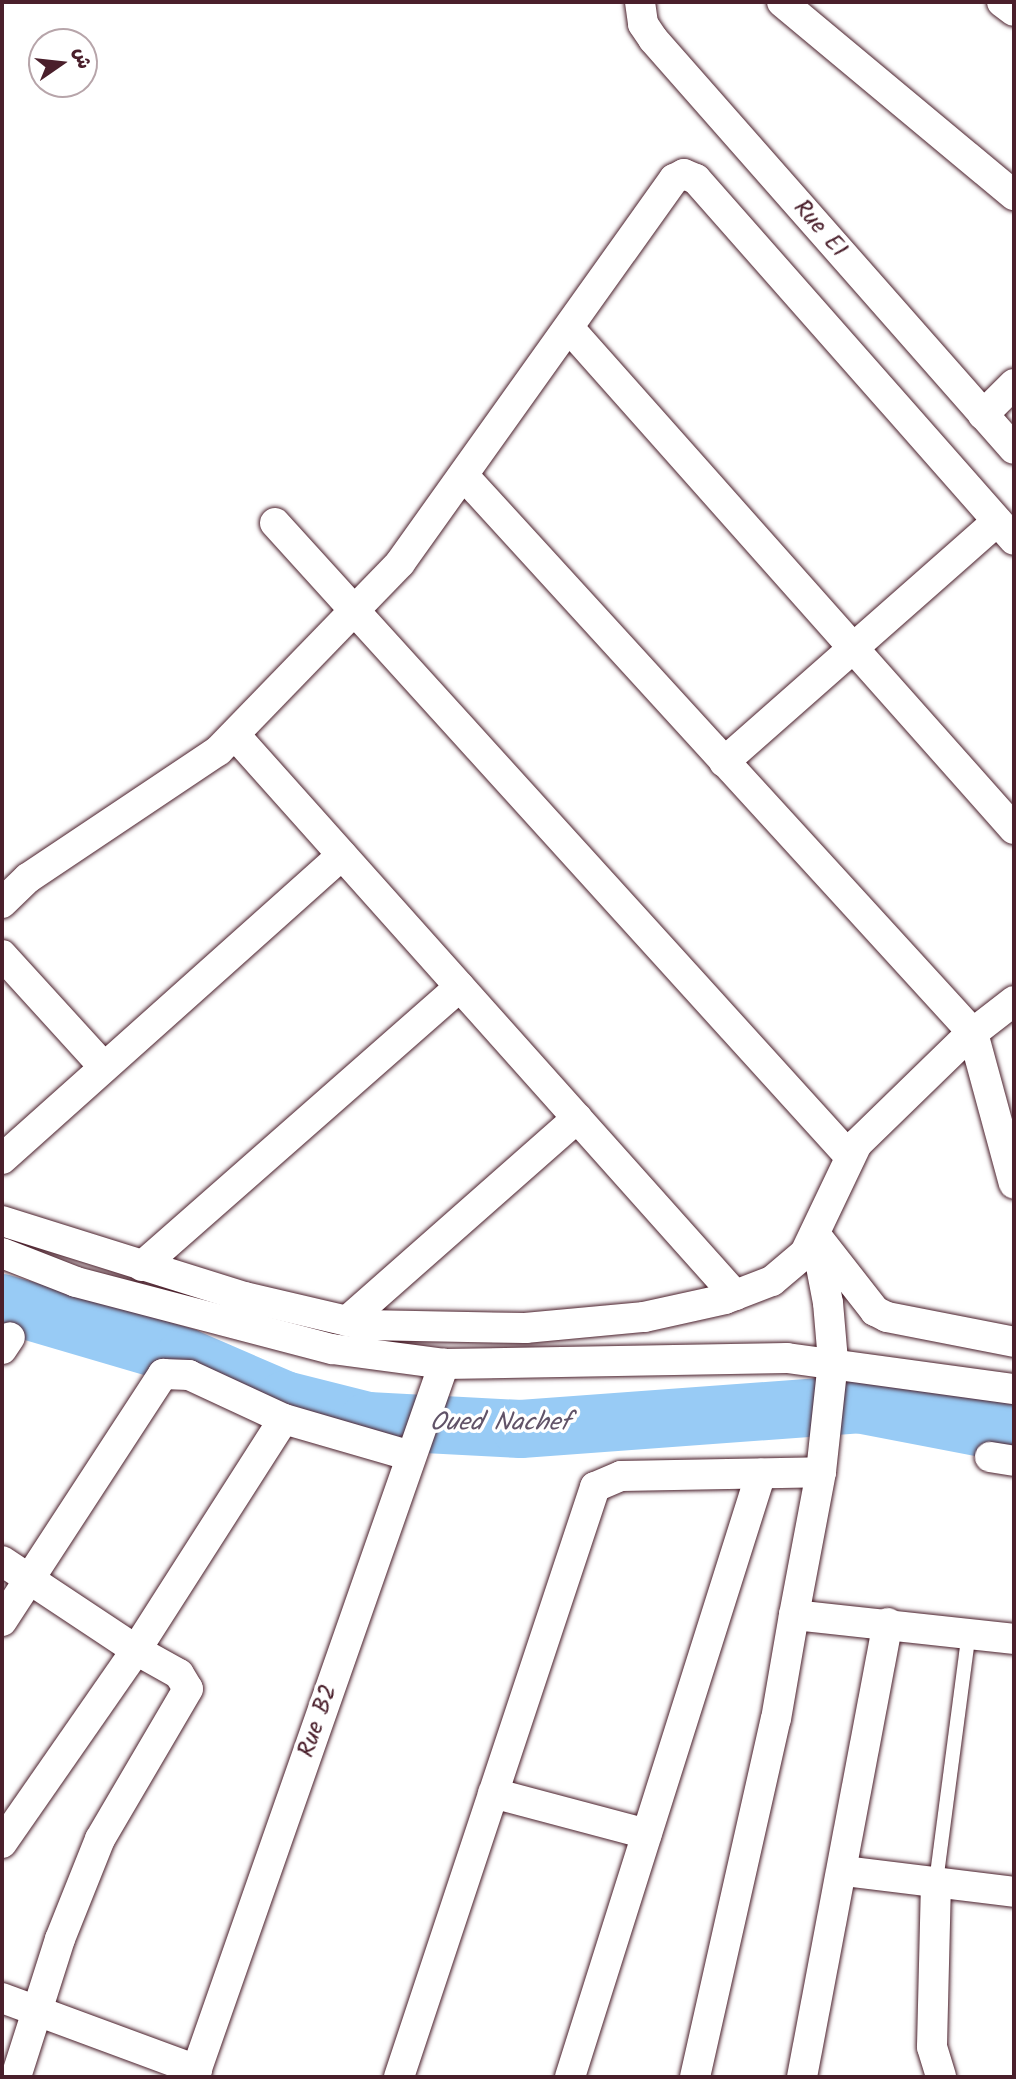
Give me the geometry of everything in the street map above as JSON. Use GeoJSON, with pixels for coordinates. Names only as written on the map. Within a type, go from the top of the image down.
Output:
{"type":"FeatureCollection","features":[{"type":"Feature","properties":{"kind":"street","name":"Rue E1"},"geometry":{"type":"LineString","coordinates":[[640,2],[643,24],[653,38],[1014,449]]}},
{"type":"Feature","properties":{"kind":"street"},"geometry":{"type":"LineString","coordinates":[[782,2],[1014,195]]}},
{"type":"Feature","properties":{"kind":"street"},"geometry":{"type":"LineString","coordinates":[[1002,2],[1014,11]]}},
{"type":"Feature","properties":{"kind":"street"},"geometry":{"type":"LineString","coordinates":[[2,903],[29,878],[201,764],[235,734],[400,563],[674,179],[684,174],[696,179],[1006,531],[854,648],[724,762]]}},
{"type":"Feature","properties":{"kind":"street"},"geometry":{"type":"LineString","coordinates":[[569,328],[1014,829]]}},
{"type":"Feature","properties":{"kind":"street"},"geometry":{"type":"LineString","coordinates":[[983,415],[1014,384]]}},
{"type":"Feature","properties":{"kind":"street"},"geometry":{"type":"LineString","coordinates":[[464,476],[973,1033],[1014,1184]]}},
{"type":"Feature","properties":{"kind":"street"},"geometry":{"type":"LineString","coordinates":[[275,523],[850,1157]]}},
{"type":"Feature","properties":{"kind":"street"},"geometry":{"type":"LineString","coordinates":[[235,734],[735,1295]]}},
{"type":"Feature","properties":{"kind":"street"},"geometry":{"type":"LineString","coordinates":[[2,1159],[342,855]]}},
{"type":"Feature","properties":{"kind":"street"},"geometry":{"type":"LineString","coordinates":[[2,955],[104,1067]]}},
{"type":"Feature","properties":{"kind":"street"},"geometry":{"type":"LineString","coordinates":[[142,1266],[460,987]]}},
{"type":"Feature","properties":{"kind":"street"},"geometry":{"type":"LineString","coordinates":[[2,1221],[142,1266],[347,1321],[525,1328],[645,1317],[735,1295],[772,1281],[805,1253],[816,1235],[850,1157],[898,1100],[973,1033],[1014,1001]]}},
{"type":"Feature","properties":{"kind":"street"},"geometry":{"type":"LineString","coordinates":[[347,1321],[577,1118]]}},
{"type":"Feature","properties":{"kind":"street"},"geometry":{"type":"LineString","coordinates":[[816,1235],[869,1305],[887,1317],[1014,1342]]}},
{"type":"Feature","properties":{"kind":"street"},"geometry":{"type":"LineString","coordinates":[[695,2077],[776,1719],[821,1472],[832,1361],[828,1303],[816,1235]]}},
{"type":"Feature","properties":{"kind":"street"},"geometry":{"type":"LineString","coordinates":[[2,1253],[76,1282],[332,1349],[444,1364],[787,1358],[832,1361],[1014,1389]]}},
{"type":"Feature","properties":{"kind":"street","name":"Rue B2"},"geometry":{"type":"LineString","coordinates":[[195,2074],[444,1364]]}},
{"type":"Feature","properties":{"kind":"street"},"geometry":{"type":"LineString","coordinates":[[2,1621],[163,1374],[189,1375],[284,1419],[411,1456]]}},
{"type":"Feature","properties":{"kind":"street"},"geometry":{"type":"LineString","coordinates":[[2,1843],[136,1650],[284,1419]]}},
{"type":"Feature","properties":{"kind":"street"},"geometry":{"type":"LineString","coordinates":[[399,2077],[595,1487],[621,1476],[821,1472]]}},
{"type":"Feature","properties":{"kind":"street"},"geometry":{"type":"LineString","coordinates":[[570,2077],[761,1473]]}},
{"type":"Feature","properties":{"kind":"street"},"geometry":{"type":"LineString","coordinates":[[2,1561],[136,1650],[179,1674],[186,1682],[186,1698],[100,1839],[37,2011],[16,2077]]}},
{"type":"Feature","properties":{"kind":"street"},"geometry":{"type":"LineString","coordinates":[[794,1615],[888,1623],[1014,1639]]}},
{"type":"Feature","properties":{"kind":"street"},"geometry":{"type":"LineString","coordinates":[[803,2077],[845,1871],[888,1623]]}},
{"type":"Feature","properties":{"kind":"street"},"geometry":{"type":"LineString","coordinates":[[493,1793],[647,1834]]}},
{"type":"Feature","properties":{"kind":"street"},"geometry":{"type":"LineString","coordinates":[[845,1871],[1014,1892]]}},
{"type":"Feature","properties":{"kind":"street"},"geometry":{"type":"LineString","coordinates":[[936,1882],[932,2047],[941,2077]]}},
{"type":"Feature","properties":{"kind":"street"},"geometry":{"type":"LineString","coordinates":[[2,1998],[195,2074]]}},
{"type":"Feature","properties":{"kind":"lane"},"geometry":{"type":"LineString","coordinates":[[936,1882],[969,1632]]}},
{"type":"Feature","properties":{"kind":"waterway","name":"Oued Nachef"},"geometry":{"type":"LineString","coordinates":[[2,1303],[185,1357],[285,1400],[368,1421],[521,1429],[858,1404],[1014,1434]]}}]}
